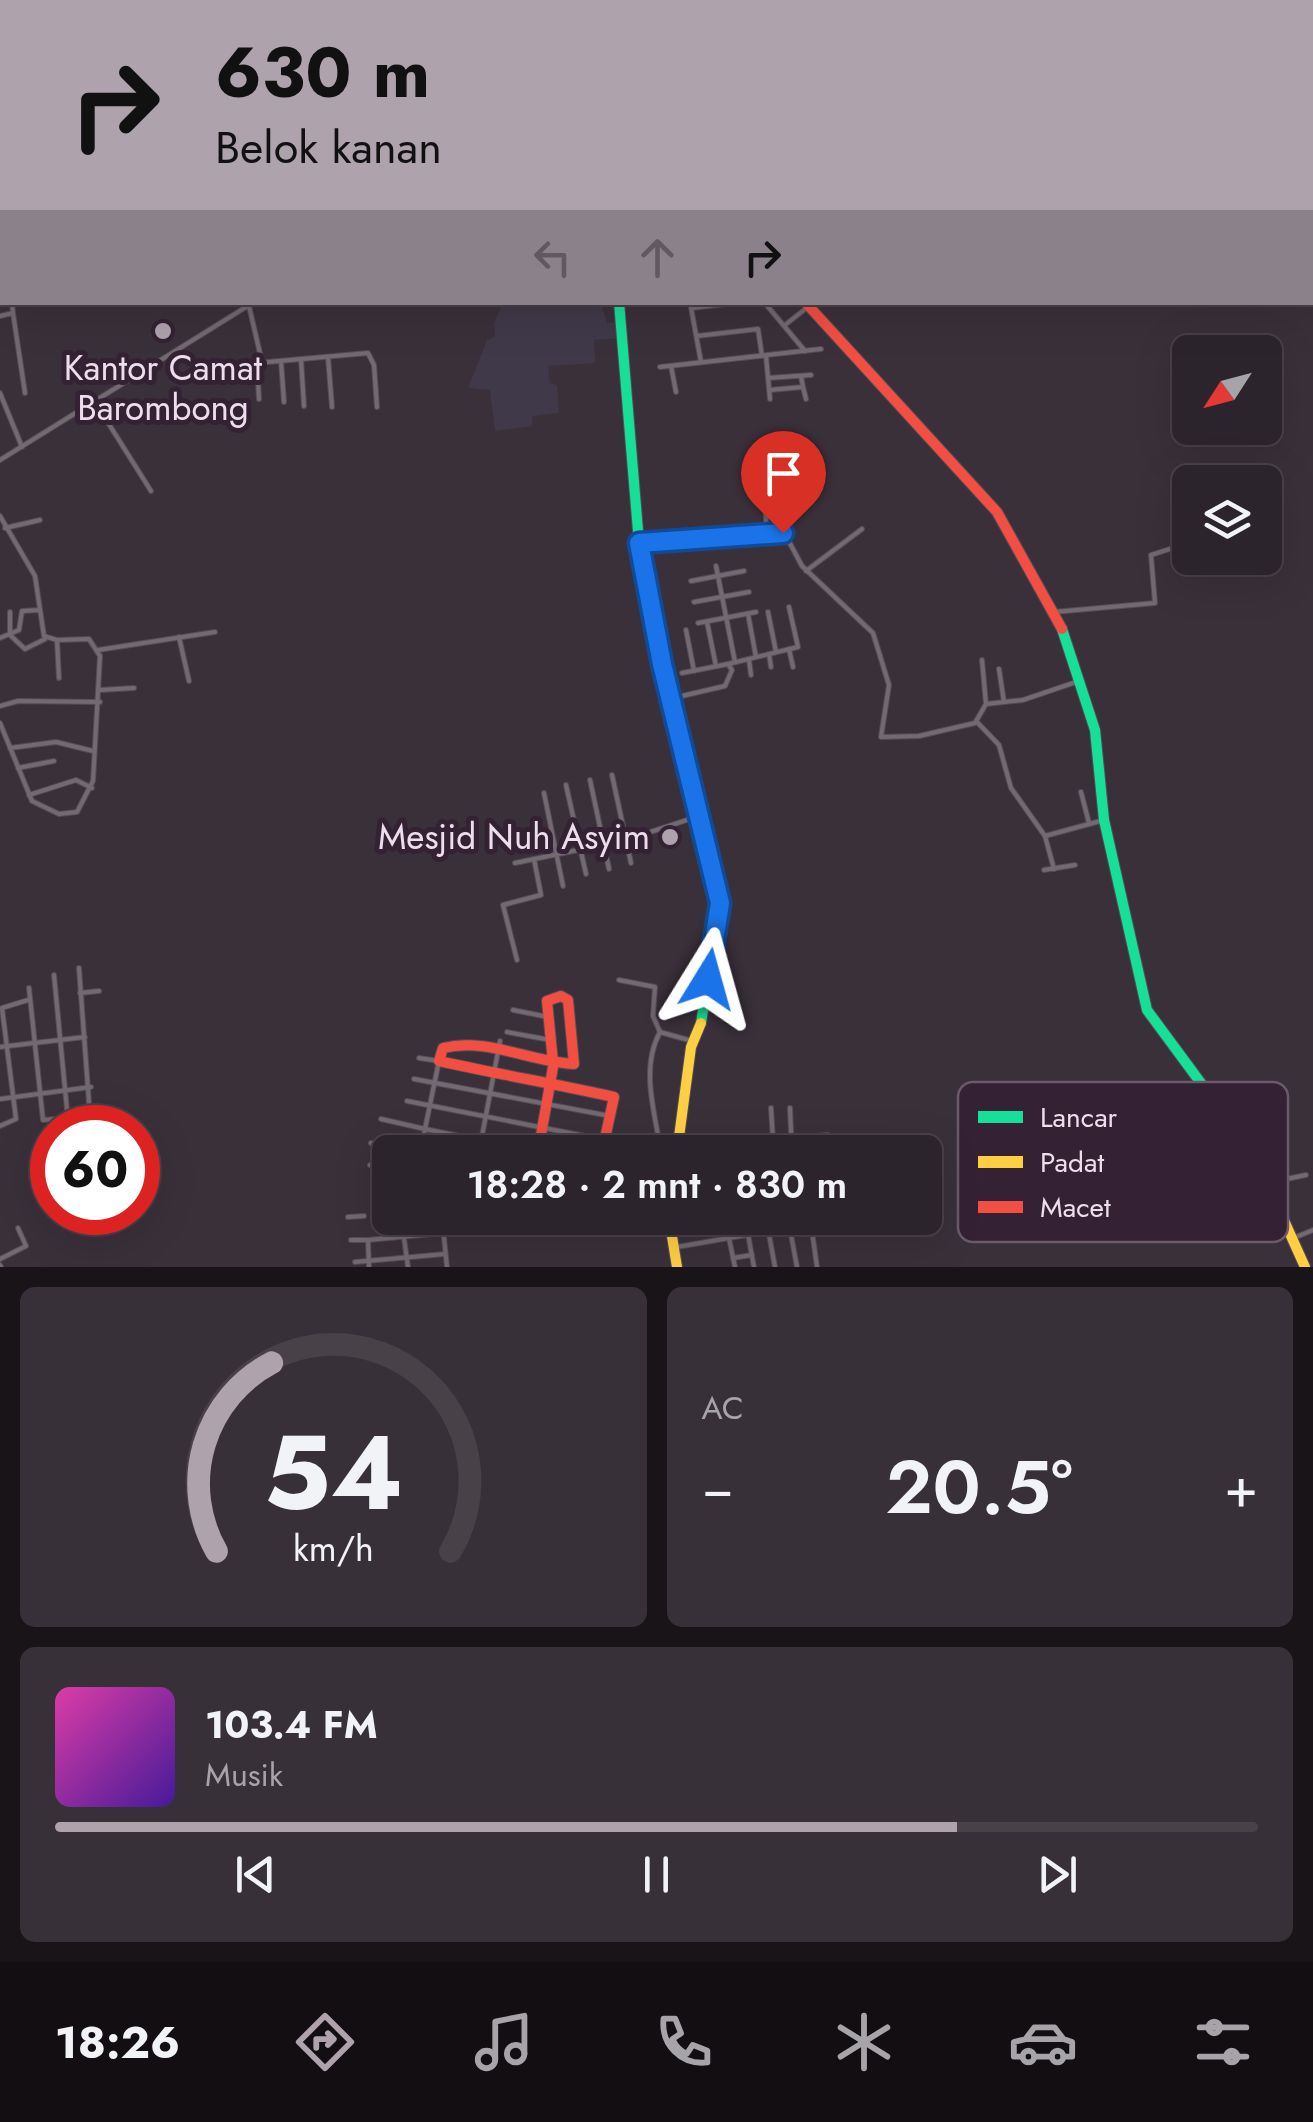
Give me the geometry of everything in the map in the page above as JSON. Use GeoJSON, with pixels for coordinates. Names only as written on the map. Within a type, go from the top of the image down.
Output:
{"type":"FeatureCollection","features":[{"type":"Feature","properties":{"kind":"street"},"geometry":{"type":"LineString","coordinates":[[12,305],[25,392]]}},
{"type":"Feature","properties":{"kind":"street"},"geometry":{"type":"LineString","coordinates":[[0,460],[249,305]]}},
{"type":"Feature","properties":{"kind":"street"},"geometry":{"type":"LineString","coordinates":[[251,305],[262,362]]}},
{"type":"Feature","properties":{"kind":"street"},"geometry":{"type":"LineString","coordinates":[[619,305],[639,543],[670,699],[720,903],[705,1013],[692,1041],[679,1135]]}},
{"type":"Feature","properties":{"kind":"street"},"geometry":{"type":"LineString","coordinates":[[690,305],[701,362]]}},
{"type":"Feature","properties":{"kind":"street"},"geometry":{"type":"LineString","coordinates":[[769,305],[805,352]]}},
{"type":"Feature","properties":{"kind":"street"},"geometry":{"type":"LineString","coordinates":[[786,326],[804,306],[997,512],[1068,640],[1095,730],[1104,820],[1132,958],[1150,1018],[1199,1082]]}},
{"type":"Feature","properties":{"kind":"street"},"geometry":{"type":"LineString","coordinates":[[0,316],[13,313]]}},
{"type":"Feature","properties":{"kind":"street"},"geometry":{"type":"LineString","coordinates":[[696,336],[758,329],[770,399]]}},
{"type":"Feature","properties":{"kind":"street"},"geometry":{"type":"LineString","coordinates":[[660,367],[822,349]]}},
{"type":"Feature","properties":{"kind":"street"},"geometry":{"type":"LineString","coordinates":[[328,357],[332,407]]}},
{"type":"Feature","properties":{"kind":"street"},"geometry":{"type":"LineString","coordinates":[[259,399],[254,366],[262,362],[372,357],[377,407]]}},
{"type":"Feature","properties":{"kind":"street"},"geometry":{"type":"LineString","coordinates":[[302,359],[304,406]]}},
{"type":"Feature","properties":{"kind":"street"},"geometry":{"type":"LineString","coordinates":[[281,360],[284,402]]}},
{"type":"Feature","properties":{"kind":"street"},"geometry":{"type":"LineString","coordinates":[[671,366],[676,392]]}},
{"type":"Feature","properties":{"kind":"street"},"geometry":{"type":"LineString","coordinates":[[768,378],[810,375]]}},
{"type":"Feature","properties":{"kind":"street"},"geometry":{"type":"LineString","coordinates":[[801,376],[806,399]]}},
{"type":"Feature","properties":{"kind":"street"},"geometry":{"type":"LineString","coordinates":[[769,390],[803,386]]}},
{"type":"Feature","properties":{"kind":"street"},"geometry":{"type":"LineString","coordinates":[[0,393],[2,407],[22,446]]}},
{"type":"Feature","properties":{"kind":"street"},"geometry":{"type":"LineString","coordinates":[[95,402],[151,491]]}},
{"type":"Feature","properties":{"kind":"street"},"geometry":{"type":"LineString","coordinates":[[764,504],[766,533]]}},
{"type":"Feature","properties":{"kind":"street"},"geometry":{"type":"LineString","coordinates":[[0,516],[35,576],[47,638]]}},
{"type":"Feature","properties":{"kind":"street"},"geometry":{"type":"LineString","coordinates":[[5,528],[40,520]]}},
{"type":"Feature","properties":{"kind":"street"},"geometry":{"type":"LineString","coordinates":[[806,572],[862,529]]}},
{"type":"Feature","properties":{"kind":"street"},"geometry":{"type":"LineString","coordinates":[[639,543],[786,534],[794,556],[806,572],[873,632],[888,684],[880,736],[924,735],[977,722],[986,704],[981,686],[985,683],[982,660]]}},
{"type":"Feature","properties":{"kind":"street"},"geometry":{"type":"LineString","coordinates":[[1050,613],[1155,603],[1150,557],[1154,551],[1172,547]]}},
{"type":"Feature","properties":{"kind":"street"},"geometry":{"type":"LineString","coordinates":[[716,566],[735,662]]}},
{"type":"Feature","properties":{"kind":"street"},"geometry":{"type":"LineString","coordinates":[[691,581],[744,571]]}},
{"type":"Feature","properties":{"kind":"street"},"geometry":{"type":"LineString","coordinates":[[694,602],[749,592]]}},
{"type":"Feature","properties":{"kind":"street"},"geometry":{"type":"LineString","coordinates":[[682,673],[798,647],[788,607]]}},
{"type":"Feature","properties":{"kind":"street"},"geometry":{"type":"LineString","coordinates":[[0,638],[20,630],[22,611],[40,610]]}},
{"type":"Feature","properties":{"kind":"street"},"geometry":{"type":"LineString","coordinates":[[0,723],[28,795],[38,806],[71,815],[81,808],[92,788],[96,751],[100,702],[98,650],[89,640],[47,638],[25,648],[10,634],[10,612]]}},
{"type":"Feature","properties":{"kind":"street"},"geometry":{"type":"LineString","coordinates":[[698,623],[756,612]]}},
{"type":"Feature","properties":{"kind":"street"},"geometry":{"type":"LineString","coordinates":[[768,612],[771,668]]}},
{"type":"Feature","properties":{"kind":"street"},"geometry":{"type":"LineString","coordinates":[[748,614],[756,657]]}},
{"type":"Feature","properties":{"kind":"street"},"geometry":{"type":"LineString","coordinates":[[707,622],[716,666]]}},
{"type":"Feature","properties":{"kind":"street"},"geometry":{"type":"LineString","coordinates":[[686,630],[694,671]]}},
{"type":"Feature","properties":{"kind":"street"},"geometry":{"type":"LineString","coordinates":[[98,650],[214,632]]}},
{"type":"Feature","properties":{"kind":"street"},"geometry":{"type":"LineString","coordinates":[[179,637],[189,681]]}},
{"type":"Feature","properties":{"kind":"street"},"geometry":{"type":"LineString","coordinates":[[57,640],[59,678]]}},
{"type":"Feature","properties":{"kind":"street"},"geometry":{"type":"LineString","coordinates":[[790,649],[793,666]]}},
{"type":"Feature","properties":{"kind":"street"},"geometry":{"type":"LineString","coordinates":[[748,659],[751,676]]}},
{"type":"Feature","properties":{"kind":"street"},"geometry":{"type":"LineString","coordinates":[[670,699],[725,686],[732,670],[728,664]]}},
{"type":"Feature","properties":{"kind":"street"},"geometry":{"type":"LineString","coordinates":[[998,669],[1004,702]]}},
{"type":"Feature","properties":{"kind":"street"},"geometry":{"type":"LineString","coordinates":[[986,704],[1082,680]]}},
{"type":"Feature","properties":{"kind":"street"},"geometry":{"type":"LineString","coordinates":[[100,690],[134,688]]}},
{"type":"Feature","properties":{"kind":"street"},"geometry":{"type":"LineString","coordinates":[[0,706],[18,701],[100,702]]}},
{"type":"Feature","properties":{"kind":"street"},"geometry":{"type":"LineString","coordinates":[[977,722],[999,745],[1014,794],[1045,836],[1054,869]]}},
{"type":"Feature","properties":{"kind":"street"},"geometry":{"type":"LineString","coordinates":[[10,748],[56,742],[96,751]]}},
{"type":"Feature","properties":{"kind":"street"},"geometry":{"type":"LineString","coordinates":[[18,768],[54,761]]}},
{"type":"Feature","properties":{"kind":"street"},"geometry":{"type":"LineString","coordinates":[[612,775],[631,863]]}},
{"type":"Feature","properties":{"kind":"street"},"geometry":{"type":"LineString","coordinates":[[28,795],[76,780],[92,788]]}},
{"type":"Feature","properties":{"kind":"street"},"geometry":{"type":"LineString","coordinates":[[590,780],[609,869]]}},
{"type":"Feature","properties":{"kind":"street"},"geometry":{"type":"LineString","coordinates":[[566,785],[586,874]]}},
{"type":"Feature","properties":{"kind":"street"},"geometry":{"type":"LineString","coordinates":[[544,792],[564,886]]}},
{"type":"Feature","properties":{"kind":"street"},"geometry":{"type":"LineString","coordinates":[[1081,792],[1089,823]]}},
{"type":"Feature","properties":{"kind":"street"},"geometry":{"type":"LineString","coordinates":[[516,863],[626,840],[700,816]]}},
{"type":"Feature","properties":{"kind":"street"},"geometry":{"type":"LineString","coordinates":[[1045,836],[1104,820]]}},
{"type":"Feature","properties":{"kind":"street"},"geometry":{"type":"LineString","coordinates":[[517,960],[503,905],[541,895],[534,859]]}},
{"type":"Feature","properties":{"kind":"street"},"geometry":{"type":"LineString","coordinates":[[1044,870],[1075,864]]}},
{"type":"Feature","properties":{"kind":"street"},"geometry":{"type":"LineString","coordinates":[[78,968],[92,1105]]}},
{"type":"Feature","properties":{"kind":"street"},"geometry":{"type":"LineString","coordinates":[[54,975],[66,1105]]}},
{"type":"Feature","properties":{"kind":"street"},"geometry":{"type":"LineString","coordinates":[[619,980],[654,987],[654,1018],[660,1032],[648,1072],[656,1098],[659,1135]]}},
{"type":"Feature","properties":{"kind":"street"},"geometry":{"type":"LineString","coordinates":[[28,988],[41,1105]]}},
{"type":"Feature","properties":{"kind":"street"},"geometry":{"type":"LineString","coordinates":[[80,993],[100,991]]}},
{"type":"Feature","properties":{"kind":"street"},"geometry":{"type":"LineString","coordinates":[[424,1135],[439,1061],[448,1045],[500,1046],[553,1062],[574,1064],[567,998],[548,1000],[553,1062],[542,1135]]}},
{"type":"Feature","properties":{"kind":"street"},"geometry":{"type":"LineString","coordinates":[[0,1126],[16,1121],[2,1008],[30,999]]}},
{"type":"Feature","properties":{"kind":"street"},"geometry":{"type":"LineString","coordinates":[[512,1010],[548,1017]]}},
{"type":"Feature","properties":{"kind":"street"},"geometry":{"type":"LineString","coordinates":[[507,1032],[550,1040]]}},
{"type":"Feature","properties":{"kind":"street"},"geometry":{"type":"LineString","coordinates":[[660,1032],[692,1041]]}},
{"type":"Feature","properties":{"kind":"street"},"geometry":{"type":"LineString","coordinates":[[0,1047],[85,1037]]}},
{"type":"Feature","properties":{"kind":"street"},"geometry":{"type":"LineString","coordinates":[[482,1135],[500,1046]]}},
{"type":"Feature","properties":{"kind":"street"},"geometry":{"type":"LineString","coordinates":[[419,1058],[614,1096],[606,1135]]}},
{"type":"Feature","properties":{"kind":"street"},"geometry":{"type":"LineString","coordinates":[[0,1074],[10,1072]]}},
{"type":"Feature","properties":{"kind":"street"},"geometry":{"type":"LineString","coordinates":[[414,1079],[610,1116]]}},
{"type":"Feature","properties":{"kind":"street"},"geometry":{"type":"LineString","coordinates":[[0,1099],[90,1087]]}},
{"type":"Feature","properties":{"kind":"street"},"geometry":{"type":"LineString","coordinates":[[406,1101],[579,1135]]}},
{"type":"Feature","properties":{"kind":"street"},"geometry":{"type":"LineString","coordinates":[[771,1108],[773,1135]]}},
{"type":"Feature","properties":{"kind":"street"},"geometry":{"type":"LineString","coordinates":[[790,1108],[790,1135]]}},
{"type":"Feature","properties":{"kind":"street"},"geometry":{"type":"LineString","coordinates":[[382,1119],[456,1135]]}},
{"type":"Feature","properties":{"kind":"street"},"geometry":{"type":"LineString","coordinates":[[820,1135],[828,1134]]}},
{"type":"Feature","properties":{"kind":"street"},"geometry":{"type":"LineString","coordinates":[[1288,1177],[1306,1175]]}},
{"type":"Feature","properties":{"kind":"street"},"geometry":{"type":"LineString","coordinates":[[348,1217],[364,1216]]}},
{"type":"Feature","properties":{"kind":"street"},"geometry":{"type":"LineString","coordinates":[[0,1264],[26,1247],[18,1228]]}},
{"type":"Feature","properties":{"kind":"street"},"geometry":{"type":"LineString","coordinates":[[1291,1238],[1313,1230]]}},
{"type":"Feature","properties":{"kind":"street"},"geometry":{"type":"LineString","coordinates":[[1288,1232],[1307,1263]]}},
{"type":"Feature","properties":{"kind":"street"},"geometry":{"type":"LineString","coordinates":[[405,1235],[408,1267]]}},
{"type":"Feature","properties":{"kind":"street"},"geometry":{"type":"LineString","coordinates":[[350,1240],[429,1235]]}},
{"type":"Feature","properties":{"kind":"street"},"geometry":{"type":"LineString","coordinates":[[444,1235],[447,1267]]}},
{"type":"Feature","properties":{"kind":"street"},"geometry":{"type":"LineString","coordinates":[[674,1235],[677,1267]]}},
{"type":"Feature","properties":{"kind":"street"},"geometry":{"type":"LineString","coordinates":[[728,1235],[734,1267]]}},
{"type":"Feature","properties":{"kind":"street"},"geometry":{"type":"LineString","coordinates":[[677,1247],[743,1235]]}},
{"type":"Feature","properties":{"kind":"street"},"geometry":{"type":"LineString","coordinates":[[748,1235],[754,1267]]}},
{"type":"Feature","properties":{"kind":"street"},"geometry":{"type":"LineString","coordinates":[[770,1235],[776,1267]]}},
{"type":"Feature","properties":{"kind":"street"},"geometry":{"type":"LineString","coordinates":[[792,1235],[797,1267]]}},
{"type":"Feature","properties":{"kind":"street"},"geometry":{"type":"LineString","coordinates":[[811,1235],[818,1267]]}},
{"type":"Feature","properties":{"kind":"street"},"geometry":{"type":"LineString","coordinates":[[368,1240],[369,1264]]}},
{"type":"Feature","properties":{"kind":"street"},"geometry":{"type":"LineString","coordinates":[[355,1262],[369,1264],[445,1254]]}},
{"type":"Feature","properties":{"kind":"street"},"geometry":{"type":"LineString","coordinates":[[732,1258],[752,1255]]}},
{"type":"Feature","properties":{"kind":"shaded area"},"geometry":{"type":"Polygon","coordinates":[[[502,305],[602,305],[607,323],[616,322],[617,338],[594,340],[595,363],[548,366],[550,383],[557,385],[559,413],[532,416],[532,426],[495,431],[490,390],[468,388],[487,340],[495,337],[494,323],[502,305]]]}},
{"type":"Feature","properties":{"kind":"traffic: fast"},"geometry":{"type":"LineString","coordinates":[[619,305],[639,543],[661,664],[720,903],[701,1023]]}},
{"type":"Feature","properties":{"kind":"traffic: fast"},"geometry":{"type":"LineString","coordinates":[[1062,629],[1095,730],[1104,820],[1147,1010],[1200,1082]]}},
{"type":"Feature","properties":{"kind":"traffic: slow"},"geometry":{"type":"LineString","coordinates":[[679,1135],[691,1047],[701,1023]]}},
{"type":"Feature","properties":{"kind":"traffic: slow"},"geometry":{"type":"LineString","coordinates":[[1288,1229],[1305,1267]]}},
{"type":"Feature","properties":{"kind":"traffic: slow"},"geometry":{"type":"LineString","coordinates":[[672,1235],[677,1267]]}},
{"type":"Feature","properties":{"kind":"traffic: jam"},"geometry":{"type":"LineString","coordinates":[[808,305],[997,512],[1062,629]]}},
{"type":"Feature","properties":{"kind":"traffic: jam"},"geometry":{"type":"LineString","coordinates":[[561,996],[568,1000],[574,1064],[553,1061],[547,1001],[561,996]]}},
{"type":"Feature","properties":{"kind":"traffic: jam"},"geometry":{"type":"LineString","coordinates":[[550,1083],[439,1061],[443,1048],[459,1045],[553,1061]]}},
{"type":"Feature","properties":{"kind":"traffic: jam"},"geometry":{"type":"LineString","coordinates":[[550,1083],[553,1061]]}},
{"type":"Feature","properties":{"kind":"traffic: jam"},"geometry":{"type":"LineString","coordinates":[[541,1135],[550,1083]]}},
{"type":"Feature","properties":{"kind":"traffic: jam"},"geometry":{"type":"LineString","coordinates":[[550,1083],[614,1097],[606,1135]]}},
{"type":"Feature","properties":{"kind":"place","name":"Kantor Camat Barombong"},"geometry":{"type":"Point","coordinates":[163,331]}},
{"type":"Feature","properties":{"kind":"place","name":"Mesjid Nuh Asyim"},"geometry":{"type":"Point","coordinates":[670,837]}},
{"type":"Feature","properties":{"kind":"route"},"geometry":{"type":"LineString","coordinates":[[708,979],[720,903],[668,696],[639,543],[783,533]]}}]}
